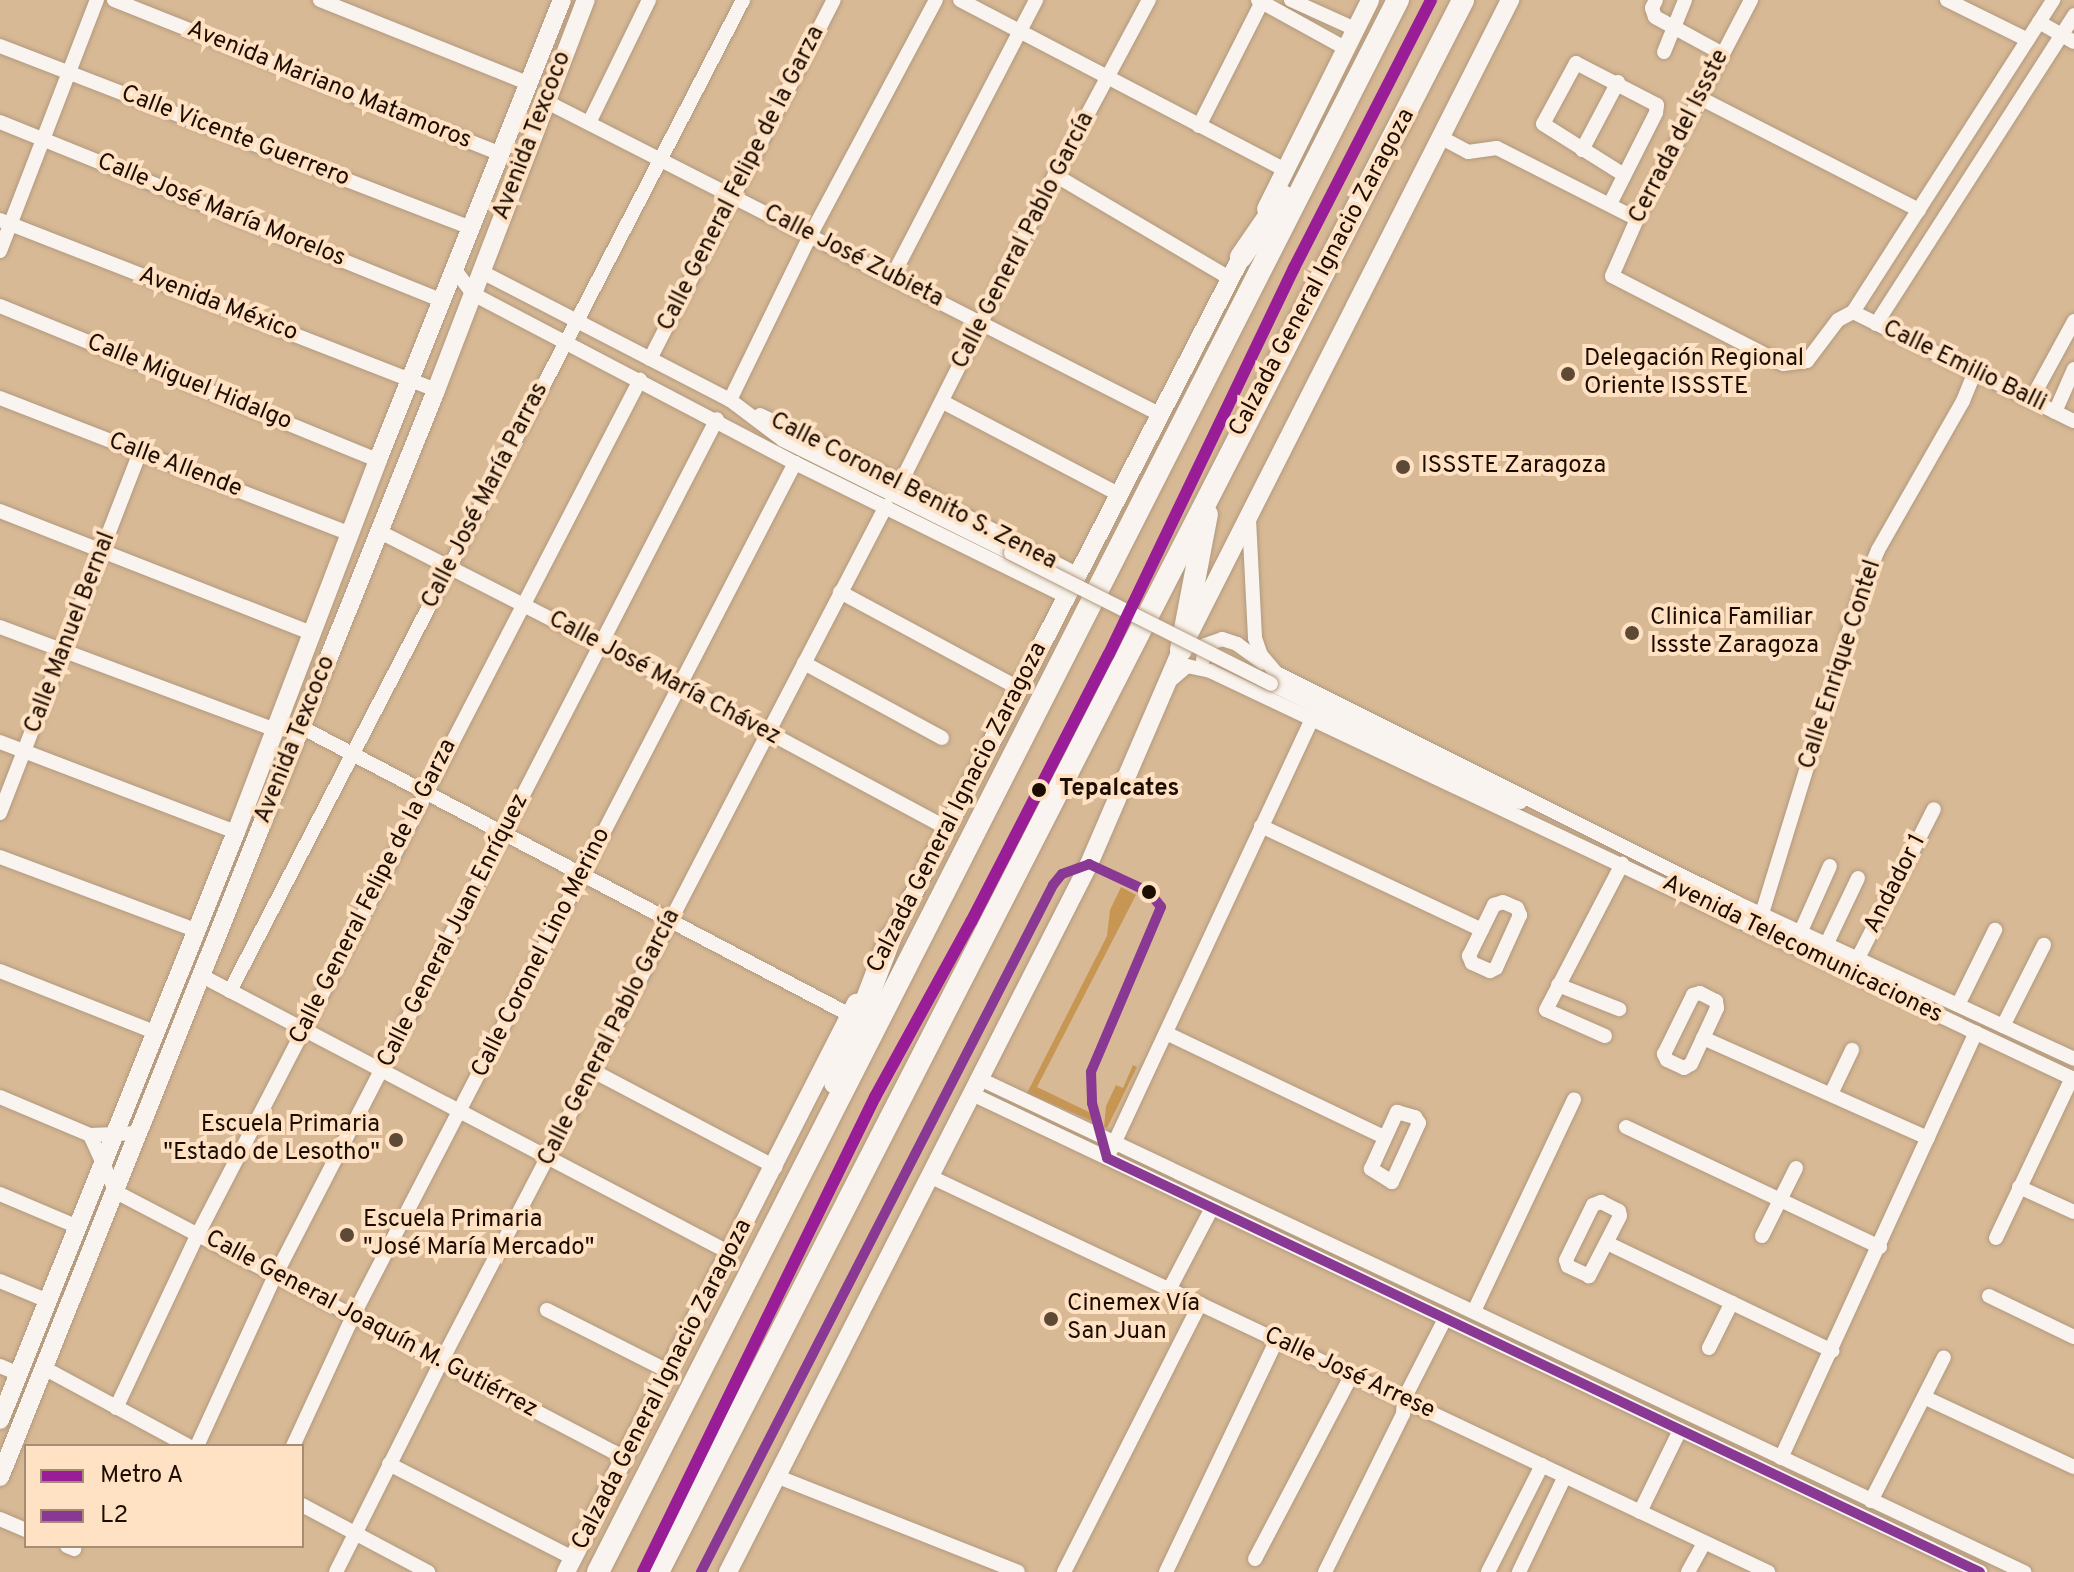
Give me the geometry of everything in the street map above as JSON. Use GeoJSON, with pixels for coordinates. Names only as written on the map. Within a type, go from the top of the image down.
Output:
{"type":"FeatureCollection","features":[{"type":"Feature","properties":{"kind":"highway","name":"Calzada General Ignacio Zaragoza"},"geometry":{"type":"LineString","coordinates":[[598,1572],[1398,0]]}},
{"type":"Feature","properties":{"kind":"highway","name":"Calzada General Ignacio Zaragoza"},"geometry":{"type":"LineString","coordinates":[[658,1572],[1215,479],[1410,109],[1463,0]]}},
{"type":"Feature","properties":{"kind":"highway"},"geometry":{"type":"LineString","coordinates":[[1241,257],[1272,216],[1296,171],[1350,96]]}},
{"type":"Feature","properties":{"kind":"highway"},"geometry":{"type":"LineString","coordinates":[[1181,650],[1215,479]]}},
{"type":"Feature","properties":{"kind":"highway"},"geometry":{"type":"LineString","coordinates":[[819,1139],[841,1064],[890,938]]}},
{"type":"Feature","properties":{"kind":"main road","name":"Calzada General Ignacio Zaragoza"},"geometry":{"type":"LineString","coordinates":[[569,1565],[1231,279],[1370,0]]}},
{"type":"Feature","properties":{"kind":"main road","name":"Calzada General Ignacio Zaragoza"},"geometry":{"type":"LineString","coordinates":[[728,1572],[1089,864],[1181,650],[1510,0]]}},
{"type":"Feature","properties":{"kind":"main road","name":"Avenida Texcoco"},"geometry":{"type":"LineString","coordinates":[[0,1420],[236,832],[378,460],[560,1]]}},
{"type":"Feature","properties":{"kind":"main road"},"geometry":{"type":"LineString","coordinates":[[560,1],[584,5]]}},
{"type":"Feature","properties":{"kind":"main road","name":"Avenida Texcoco"},"geometry":{"type":"LineString","coordinates":[[0,1477],[436,390],[584,5]]}},
{"type":"Feature","properties":{"kind":"main road"},"geometry":{"type":"LineString","coordinates":[[548,34],[568,43]]}},
{"type":"Feature","properties":{"kind":"main road"},"geometry":{"type":"LineString","coordinates":[[86,1205],[107,1215]]}},
{"type":"Feature","properties":{"kind":"street"},"geometry":{"type":"LineString","coordinates":[[0,251],[5,222],[43,138],[97,0]]}},
{"type":"Feature","properties":{"kind":"street","name":"Avenida Mariano Matamoros"},"geometry":{"type":"LineString","coordinates":[[114,0],[501,154]]}},
{"type":"Feature","properties":{"kind":"street"},"geometry":{"type":"LineString","coordinates":[[320,0],[528,83]]}},
{"type":"Feature","properties":{"kind":"street"},"geometry":{"type":"LineString","coordinates":[[589,123],[649,0]]}},
{"type":"Feature","properties":{"kind":"street","name":"Calle José María Parras"},"geometry":{"type":"LineString","coordinates":[[230,991],[743,0]]}},
{"type":"Feature","properties":{"kind":"street","name":"Calle General Felipe de la Garza"},"geometry":{"type":"LineString","coordinates":[[650,359],[834,0]]}},
{"type":"Feature","properties":{"kind":"street"},"geometry":{"type":"LineString","coordinates":[[730,400],[811,234],[936,0]]}},
{"type":"Feature","properties":{"kind":"street"},"geometry":{"type":"LineString","coordinates":[[960,0],[1285,170]]}},
{"type":"Feature","properties":{"kind":"street"},"geometry":{"type":"LineString","coordinates":[[893,275],[1036,0]]}},
{"type":"Feature","properties":{"kind":"street","name":"Calle General Pablo García"},"geometry":{"type":"LineString","coordinates":[[901,482],[1055,175],[1149,0]]}},
{"type":"Feature","properties":{"kind":"street"},"geometry":{"type":"LineString","coordinates":[[1291,0],[1355,29]]}},
{"type":"Feature","properties":{"kind":"street"},"geometry":{"type":"LineString","coordinates":[[1656,0],[1653,14],[1723,54]]}},
{"type":"Feature","properties":{"kind":"street"},"geometry":{"type":"LineString","coordinates":[[1664,52],[1685,0]]}},
{"type":"Feature","properties":{"kind":"street","name":"Cerrada del Issste"},"geometry":{"type":"LineString","coordinates":[[1751,0],[1637,219],[1612,276],[1783,364],[1807,361],[1838,320],[1853,312]]}},
{"type":"Feature","properties":{"kind":"street"},"geometry":{"type":"LineString","coordinates":[[1947,0],[2028,40]]}},
{"type":"Feature","properties":{"kind":"street"},"geometry":{"type":"LineString","coordinates":[[1853,312],[2053,0]]}},
{"type":"Feature","properties":{"kind":"street"},"geometry":{"type":"LineString","coordinates":[[1199,126],[1261,1],[1345,48]]}},
{"type":"Feature","properties":{"kind":"street"},"geometry":{"type":"LineString","coordinates":[[1876,324],[2067,39],[2074,15]]}},
{"type":"Feature","properties":{"kind":"street"},"geometry":{"type":"LineString","coordinates":[[1321,33],[1327,17]]}},
{"type":"Feature","properties":{"kind":"street"},"geometry":{"type":"LineString","coordinates":[[2039,22],[2067,39]]}},
{"type":"Feature","properties":{"kind":"street","name":"Calle Vicente Guerrero"},"geometry":{"type":"LineString","coordinates":[[0,46],[471,228]]}},
{"type":"Feature","properties":{"kind":"street"},"geometry":{"type":"LineString","coordinates":[[1610,204],[1656,113],[1657,105],[1618,82],[1576,63],[1543,124],[1548,130],[1624,175]]}},
{"type":"Feature","properties":{"kind":"street"},"geometry":{"type":"LineString","coordinates":[[1582,150],[1618,82]]}},
{"type":"Feature","properties":{"kind":"street"},"geometry":{"type":"LineString","coordinates":[[1700,98],[1919,210]]}},
{"type":"Feature","properties":{"kind":"street","name":"Calle José Zubieta"},"geometry":{"type":"LineString","coordinates":[[545,101],[893,275],[1161,415]]}},
{"type":"Feature","properties":{"kind":"street","name":"Calle José María Morelos"},"geometry":{"type":"LineString","coordinates":[[0,122],[442,301]]}},
{"type":"Feature","properties":{"kind":"street"},"geometry":{"type":"LineString","coordinates":[[1440,137],[1468,152],[1497,148],[1637,219]]}},
{"type":"Feature","properties":{"kind":"street"},"geometry":{"type":"LineString","coordinates":[[1055,175],[1231,279]]}},
{"type":"Feature","properties":{"kind":"street","name":"Avenida México"},"geometry":{"type":"LineString","coordinates":[[5,222],[436,390]]}},
{"type":"Feature","properties":{"kind":"street"},"geometry":{"type":"LineString","coordinates":[[455,270],[473,294]]}},
{"type":"Feature","properties":{"kind":"street","name":"Calle Coronel Benito S. Zenea"},"geometry":{"type":"LineString","coordinates":[[482,272],[730,400],[783,440],[1011,553]]}},
{"type":"Feature","properties":{"kind":"street","name":"Calle Coronel Benito S. Zenea"},"geometry":{"type":"LineString","coordinates":[[473,294],[741,431],[795,463],[1067,597]]}},
{"type":"Feature","properties":{"kind":"street","name":"Calle Miguel Hidalgo"},"geometry":{"type":"LineString","coordinates":[[0,306],[378,460]]}},
{"type":"Feature","properties":{"kind":"street","name":"Calle Emilio Balli"},"geometry":{"type":"LineString","coordinates":[[1853,312],[2074,421]]}},
{"type":"Feature","properties":{"kind":"street"},"geometry":{"type":"LineString","coordinates":[[2031,400],[2074,321]]}},
{"type":"Feature","properties":{"kind":"street"},"geometry":{"type":"LineString","coordinates":[[2055,412],[2074,369]]}},
{"type":"Feature","properties":{"kind":"street","name":"Calle Enrique Contel"},"geometry":{"type":"LineString","coordinates":[[1760,922],[1862,589],[1878,550],[1963,401],[1975,372]]}},
{"type":"Feature","properties":{"kind":"street","name":"Calle General Felipe de la Garza"},"geometry":{"type":"LineString","coordinates":[[116,1408],[198,1234],[640,380]]}},
{"type":"Feature","properties":{"kind":"street","name":"Calle Allende"},"geometry":{"type":"LineString","coordinates":[[0,398],[350,534]]}},
{"type":"Feature","properties":{"kind":"street"},"geometry":{"type":"LineString","coordinates":[[943,402],[1120,495]]}},
{"type":"Feature","properties":{"kind":"street","name":"Calle Coronel Benito S. Zenea"},"geometry":{"type":"LineString","coordinates":[[748,411],[791,427],[1078,575]]}},
{"type":"Feature","properties":{"kind":"street","name":"Calle General Juan Enríquez"},"geometry":{"type":"LineString","coordinates":[[198,1444],[275,1276],[717,419]]}},
{"type":"Feature","properties":{"kind":"street","name":"Calle Coronel Benito S. Zenea"},"geometry":{"type":"LineString","coordinates":[[741,431],[783,440]]}},
{"type":"Feature","properties":{"kind":"street","name":"Calle Manuel Bernal"},"geometry":{"type":"LineString","coordinates":[[0,813],[140,452]]}},
{"type":"Feature","properties":{"kind":"street","name":"Calle Coronel Lino Merino"},"geometry":{"type":"LineString","coordinates":[[294,1444],[353,1316],[795,463]]}},
{"type":"Feature","properties":{"kind":"street","name":"Calle General Pablo García"},"geometry":{"type":"LineString","coordinates":[[336,1572],[441,1362],[595,1072],[886,506]]}},
{"type":"Feature","properties":{"kind":"street"},"geometry":{"type":"LineString","coordinates":[[1252,508],[1248,534],[1255,638],[1270,668]]}},
{"type":"Feature","properties":{"kind":"street"},"geometry":{"type":"LineString","coordinates":[[0,511],[311,633]]}},
{"type":"Feature","properties":{"kind":"street","name":"Calle José María Chávez"},"geometry":{"type":"LineString","coordinates":[[378,531],[680,685],[948,829]]}},
{"type":"Feature","properties":{"kind":"street","name":"Avenida Telecomunicaciones"},"geometry":{"type":"LineString","coordinates":[[1011,553],[1499,797],[1530,822]]}},
{"type":"Feature","properties":{"kind":"street"},"geometry":{"type":"LineString","coordinates":[[1027,577],[1039,569],[1038,554]]}},
{"type":"Feature","properties":{"kind":"street"},"geometry":{"type":"LineString","coordinates":[[840,592],[1020,689]]}},
{"type":"Feature","properties":{"kind":"street"},"geometry":{"type":"LineString","coordinates":[[0,627],[276,730],[301,727],[850,1015]]}},
{"type":"Feature","properties":{"kind":"street","name":"Avenida Telecomunicaciones"},"geometry":{"type":"LineString","coordinates":[[2073,1079],[1976,1033],[1760,922],[1535,803],[1270,668],[1232,642],[1217,639],[1207,643],[1202,652],[1210,671],[1530,822],[1760,922],[1801,931],[2074,1059]]}},
{"type":"Feature","properties":{"kind":"street"},"geometry":{"type":"LineString","coordinates":[[804,663],[942,738]]}},
{"type":"Feature","properties":{"kind":"street"},"geometry":{"type":"LineString","coordinates":[[1166,685],[1187,666],[1210,671]]}},
{"type":"Feature","properties":{"kind":"street"},"geometry":{"type":"LineString","coordinates":[[1107,1158],[1312,719]]}},
{"type":"Feature","properties":{"kind":"street"},"geometry":{"type":"LineString","coordinates":[[0,742],[236,832]]}},
{"type":"Feature","properties":{"kind":"street","name":"Avenida Telecomunicaciones"},"geometry":{"type":"LineString","coordinates":[[1499,797],[1535,803]]}},
{"type":"Feature","properties":{"kind":"street","name":"Andador 1"},"geometry":{"type":"LineString","coordinates":[[1858,958],[1934,809]]}},
{"type":"Feature","properties":{"kind":"street"},"geometry":{"type":"LineString","coordinates":[[1261,826],[1482,930]]}},
{"type":"Feature","properties":{"kind":"street"},"geometry":{"type":"LineString","coordinates":[[0,857],[195,930]]}},
{"type":"Feature","properties":{"kind":"street"},"geometry":{"type":"LineString","coordinates":[[1605,1036],[1546,1010],[1622,864]]}},
{"type":"Feature","properties":{"kind":"street"},"geometry":{"type":"LineString","coordinates":[[1801,931],[1830,866]]}},
{"type":"Feature","properties":{"kind":"street"},"geometry":{"type":"LineString","coordinates":[[1827,943],[1858,878]]}},
{"type":"Feature","properties":{"kind":"street"},"geometry":{"type":"LineString","coordinates":[[1498,902],[1519,910],[1519,918],[1492,971],[1469,959],[1482,930],[1498,902]]}},
{"type":"Feature","properties":{"kind":"street"},"geometry":{"type":"LineString","coordinates":[[1958,1005],[1995,930]]}},
{"type":"Feature","properties":{"kind":"street"},"geometry":{"type":"LineString","coordinates":[[2003,1026],[2044,945]]}},
{"type":"Feature","properties":{"kind":"street"},"geometry":{"type":"LineString","coordinates":[[0,971],[154,1032]]}},
{"type":"Feature","properties":{"kind":"street"},"geometry":{"type":"LineString","coordinates":[[202,976],[730,1253]]}},
{"type":"Feature","properties":{"kind":"street"},"geometry":{"type":"LineString","coordinates":[[1558,985],[1587,999],[1619,1009]]}},
{"type":"Feature","properties":{"kind":"street"},"geometry":{"type":"LineString","coordinates":[[1697,993],[1718,1003],[1703,1038],[1687,1068],[1664,1057],[1691,998],[1697,993]]}},
{"type":"Feature","properties":{"kind":"street"},"geometry":{"type":"LineString","coordinates":[[1577,1024],[1587,999]]}},
{"type":"Feature","properties":{"kind":"street"},"geometry":{"type":"LineString","coordinates":[[1166,1033],[1384,1137]]}},
{"type":"Feature","properties":{"kind":"street"},"geometry":{"type":"LineString","coordinates":[[1781,1458],[1976,1033]]}},
{"type":"Feature","properties":{"kind":"street"},"geometry":{"type":"LineString","coordinates":[[1703,1038],[1928,1138]]}},
{"type":"Feature","properties":{"kind":"street"},"geometry":{"type":"LineString","coordinates":[[1831,1094],[1852,1050]]}},
{"type":"Feature","properties":{"kind":"street"},"geometry":{"type":"LineString","coordinates":[[595,1072],[775,1167]]}},
{"type":"Feature","properties":{"kind":"street"},"geometry":{"type":"LineString","coordinates":[[1996,1238],[2073,1079]]}},
{"type":"Feature","properties":{"kind":"street"},"geometry":{"type":"LineString","coordinates":[[976,1087],[1116,1142],[2024,1572]]}},
{"type":"Feature","properties":{"kind":"street"},"geometry":{"type":"LineString","coordinates":[[976,1087],[1107,1158],[1980,1572]]}},
{"type":"Feature","properties":{"kind":"street"},"geometry":{"type":"LineString","coordinates":[[0,1097],[90,1135],[140,1133]]}},
{"type":"Feature","properties":{"kind":"street"},"geometry":{"type":"LineString","coordinates":[[1474,1311],[1574,1099]]}},
{"type":"Feature","properties":{"kind":"street"},"geometry":{"type":"LineString","coordinates":[[1397,1112],[1419,1120],[1392,1182],[1371,1172],[1384,1137],[1397,1112]]}},
{"type":"Feature","properties":{"kind":"street"},"geometry":{"type":"LineString","coordinates":[[1626,1127],[1880,1247]]}},
{"type":"Feature","properties":{"kind":"street"},"geometry":{"type":"LineString","coordinates":[[90,1135],[116,1192]]}},
{"type":"Feature","properties":{"kind":"street"},"geometry":{"type":"LineString","coordinates":[[1762,1236],[1796,1168]]}},
{"type":"Feature","properties":{"kind":"street","name":"Calle José Arrese"},"geometry":{"type":"LineString","coordinates":[[929,1176],[1404,1399],[1752,1569],[1768,1572]]}},
{"type":"Feature","properties":{"kind":"street"},"geometry":{"type":"LineString","coordinates":[[2019,1187],[2074,1212]]}},
{"type":"Feature","properties":{"kind":"street","name":"Calle General Joaquín M. Gutiérrez"},"geometry":{"type":"LineString","coordinates":[[116,1192],[625,1458]]}},
{"type":"Feature","properties":{"kind":"street"},"geometry":{"type":"LineString","coordinates":[[0,1194],[78,1227]]}},
{"type":"Feature","properties":{"kind":"street"},"geometry":{"type":"LineString","coordinates":[[1596,1202],[1620,1214],[1607,1243],[1589,1276],[1566,1262],[1596,1202]]}},
{"type":"Feature","properties":{"kind":"street"},"geometry":{"type":"LineString","coordinates":[[1170,1288],[1212,1208]]}},
{"type":"Feature","properties":{"kind":"street"},"geometry":{"type":"LineString","coordinates":[[1607,1243],[1832,1351]]}},
{"type":"Feature","properties":{"kind":"street"},"geometry":{"type":"LineString","coordinates":[[0,1281],[48,1301]]}},
{"type":"Feature","properties":{"kind":"street"},"geometry":{"type":"LineString","coordinates":[[1989,1296],[2074,1337]]}},
{"type":"Feature","properties":{"kind":"street"},"geometry":{"type":"LineString","coordinates":[[1709,1348],[1732,1302]]}},
{"type":"Feature","properties":{"kind":"street"},"geometry":{"type":"LineString","coordinates":[[1064,1572],[1200,1304]]}},
{"type":"Feature","properties":{"kind":"street"},"geometry":{"type":"LineString","coordinates":[[547,1310],[670,1372]]}},
{"type":"Feature","properties":{"kind":"street"},"geometry":{"type":"LineString","coordinates":[[1325,1572],[1403,1414],[1404,1399],[1445,1319]]}},
{"type":"Feature","properties":{"kind":"street"},"geometry":{"type":"LineString","coordinates":[[1166,1572],[1276,1341]]}},
{"type":"Feature","properties":{"kind":"street"},"geometry":{"type":"LineString","coordinates":[[1871,1501],[1926,1398],[1944,1357]]}},
{"type":"Feature","properties":{"kind":"street"},"geometry":{"type":"LineString","coordinates":[[0,1366],[19,1374]]}},
{"type":"Feature","properties":{"kind":"street"},"geometry":{"type":"LineString","coordinates":[[44,1368],[184,1444]]}},
{"type":"Feature","properties":{"kind":"street"},"geometry":{"type":"LineString","coordinates":[[1255,1559],[1351,1376]]}},
{"type":"Feature","properties":{"kind":"street"},"geometry":{"type":"LineString","coordinates":[[1926,1398],[2074,1467]]}},
{"type":"Feature","properties":{"kind":"street"},"geometry":{"type":"LineString","coordinates":[[1640,1512],[1680,1430]]}},
{"type":"Feature","properties":{"kind":"street"},"geometry":{"type":"LineString","coordinates":[[389,1464],[569,1565]]}},
{"type":"Feature","properties":{"kind":"street"},"geometry":{"type":"LineString","coordinates":[[1488,1572],[1542,1465]]}},
{"type":"Feature","properties":{"kind":"street"},"geometry":{"type":"LineString","coordinates":[[776,1476],[1018,1572]]}},
{"type":"Feature","properties":{"kind":"street"},"geometry":{"type":"LineString","coordinates":[[1519,1572],[1565,1476]]}},
{"type":"Feature","properties":{"kind":"street"},"geometry":{"type":"LineString","coordinates":[[304,1506],[428,1572]]}},
{"type":"Feature","properties":{"kind":"street"},"geometry":{"type":"LineString","coordinates":[[0,1519],[24,1529]]}},
{"type":"Feature","properties":{"kind":"street"},"geometry":{"type":"LineString","coordinates":[[1688,1572],[1704,1543]]}},
{"type":"Feature","properties":{"kind":"shaded area"},"geometry":{"type":"Polygon","coordinates":[[[1121,887],[1136,895],[1037,1087],[1089,1112],[1092,1121],[1027,1093],[1107,936],[1110,910],[1121,887]]]}},
{"type":"Feature","properties":{"kind":"shaded area"},"geometry":{"type":"Polygon","coordinates":[[[1133,1065],[1137,1067],[1107,1128],[1104,1127],[1106,1106],[1116,1085],[1123,1088],[1133,1065]]]}},
{"type":"Feature","properties":{"kind":"metro line","name":"A"},"geometry":{"type":"LineString","coordinates":[[643,1572],[875,1097],[971,922],[1109,654],[1294,268],[1431,0]]}},
{"type":"Feature","properties":{"kind":"transit line","name":"L2"},"geometry":{"type":"LineString","coordinates":[[701,1572],[1053,885],[1062,874],[1089,864],[1149,892],[1161,907],[1091,1072],[1092,1103],[1107,1158],[1980,1572]]}},
{"type":"Feature","properties":{"kind":"place","name":"Delegación Regional Oriente ISSSTE"},"geometry":{"type":"Point","coordinates":[1568,374]}},
{"type":"Feature","properties":{"kind":"place","name":"ISSSTE Zaragoza"},"geometry":{"type":"Point","coordinates":[1403,467]}},
{"type":"Feature","properties":{"kind":"place","name":"Clinica Familiar Issste Zaragoza"},"geometry":{"type":"Point","coordinates":[1632,633]}},
{"type":"Feature","properties":{"kind":"place","name":"Tepalcates"},"geometry":{"type":"Point","coordinates":[1039,790]}},
{"type":"Feature","properties":{"kind":"place","name":"Escuela Primaria \"Estado de Lesotho\""},"geometry":{"type":"Point","coordinates":[396,1140]}},
{"type":"Feature","properties":{"kind":"place","name":"Escuela Primaria \"José María Mercado\""},"geometry":{"type":"Point","coordinates":[347,1235]}},
{"type":"Feature","properties":{"kind":"place","name":"Cinemex Vía San Juan"},"geometry":{"type":"Point","coordinates":[1051,1319]}}]}
